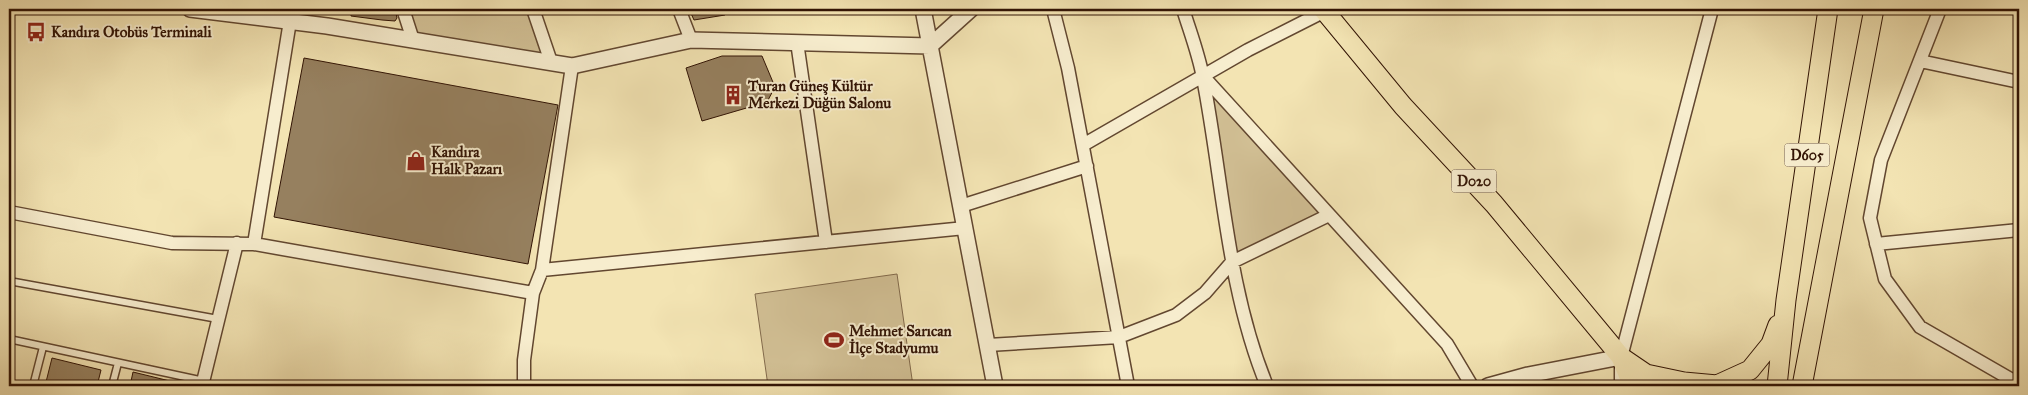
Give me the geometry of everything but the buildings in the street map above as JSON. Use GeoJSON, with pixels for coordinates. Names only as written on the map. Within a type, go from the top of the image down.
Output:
{"type":"FeatureCollection","features":[{"type":"Feature","properties":{"kind":"main road","name":"D605"},"geometry":{"type":"LineString","coordinates":[[1777,386],[1786,300],[1828,9]]}},
{"type":"Feature","properties":{"kind":"main road"},"geometry":{"type":"LineString","coordinates":[[1802,386],[1874,9]]}},
{"type":"Feature","properties":{"kind":"main road","name":"D020"},"geometry":{"type":"LineString","coordinates":[[1324,10],[1404,106],[1494,204],[1621,357],[1645,382]]}},
{"type":"Feature","properties":{"kind":"main road"},"geometry":{"type":"LineString","coordinates":[[1645,382],[1684,382],[1717,385],[1750,370],[1771,344],[1786,300]]}},
{"type":"Feature","properties":{"kind":"street"},"geometry":{"type":"LineString","coordinates":[[190,9],[213,10],[290,21],[572,66],[691,40],[930,46],[971,9]]}},
{"type":"Feature","properties":{"kind":"street"},"geometry":{"type":"LineString","coordinates":[[403,9],[412,40]]}},
{"type":"Feature","properties":{"kind":"street"},"geometry":{"type":"LineString","coordinates":[[533,9],[550,62]]}},
{"type":"Feature","properties":{"kind":"street"},"geometry":{"type":"LineString","coordinates":[[679,9],[691,40]]}},
{"type":"Feature","properties":{"kind":"street"},"geometry":{"type":"LineString","coordinates":[[923,9],[996,386]]}},
{"type":"Feature","properties":{"kind":"street"},"geometry":{"type":"LineString","coordinates":[[1053,9],[1068,68],[1128,386]]}},
{"type":"Feature","properties":{"kind":"street"},"geometry":{"type":"LineString","coordinates":[[1184,9],[1203,76],[1232,262],[1255,358],[1267,386]]}},
{"type":"Feature","properties":{"kind":"street"},"geometry":{"type":"LineString","coordinates":[[1621,386],[1621,357],[1712,9]]}},
{"type":"Feature","properties":{"kind":"street"},"geometry":{"type":"LineString","coordinates":[[1940,9],[1881,160],[1870,218],[1885,279],[1920,327],[2019,384]]}},
{"type":"Feature","properties":{"kind":"street"},"geometry":{"type":"LineString","coordinates":[[1083,145],[1248,50],[1324,10]]}},
{"type":"Feature","properties":{"kind":"street"},"geometry":{"type":"LineString","coordinates":[[254,244],[290,21]]}},
{"type":"Feature","properties":{"kind":"street"},"geometry":{"type":"LineString","coordinates":[[797,42],[826,242]]}},
{"type":"Feature","properties":{"kind":"street"},"geometry":{"type":"LineString","coordinates":[[1920,61],[2019,82]]}},
{"type":"Feature","properties":{"kind":"street"},"geometry":{"type":"LineString","coordinates":[[524,386],[524,360],[533,292],[542,270],[572,66]]}},
{"type":"Feature","properties":{"kind":"street"},"geometry":{"type":"LineString","coordinates":[[1203,76],[1447,344],[1472,386]]}},
{"type":"Feature","properties":{"kind":"street"},"geometry":{"type":"LineString","coordinates":[[961,206],[1087,166]]}},
{"type":"Feature","properties":{"kind":"street"},"geometry":{"type":"LineString","coordinates":[[9,212],[172,243],[254,244],[533,292]]}},
{"type":"Feature","properties":{"kind":"street"},"geometry":{"type":"LineString","coordinates":[[988,345],[1119,337],[1176,315],[1205,293],[1232,262],[1328,215]]}},
{"type":"Feature","properties":{"kind":"street"},"geometry":{"type":"LineString","coordinates":[[542,270],[965,228]]}},
{"type":"Feature","properties":{"kind":"street"},"geometry":{"type":"LineString","coordinates":[[1876,244],[2019,230]]}},
{"type":"Feature","properties":{"kind":"street"},"geometry":{"type":"LineString","coordinates":[[203,384],[237,243]]}},
{"type":"Feature","properties":{"kind":"street"},"geometry":{"type":"LineString","coordinates":[[1488,386],[1528,375],[1621,357]]}},
{"type":"Feature","properties":{"kind":"lane"},"geometry":{"type":"LineString","coordinates":[[9,281],[218,319]]}},
{"type":"Feature","properties":{"kind":"lane"},"geometry":{"type":"LineString","coordinates":[[9,339],[203,384]]}},
{"type":"Feature","properties":{"kind":"lane"},"geometry":{"type":"LineString","coordinates":[[33,386],[43,347]]}},
{"type":"Feature","properties":{"kind":"lane"},"geometry":{"type":"LineString","coordinates":[[112,386],[118,363]]}},
{"type":"Feature","properties":{"kind":"shaded area"},"geometry":{"type":"Polygon","coordinates":[[[403,9],[533,9],[551,62],[413,40],[403,9]]]}},
{"type":"Feature","properties":{"kind":"shaded area"},"geometry":{"type":"Polygon","coordinates":[[[1203,76],[1329,215],[1232,262],[1203,76]]]}},
{"type":"Feature","properties":{"kind":"shaded area","name":"Mehmet Sarıcan İlçe Stadyumu"},"geometry":{"type":"Polygon","coordinates":[[[897,274],[913,386],[768,386],[755,294],[897,274]]]}},
{"type":"Feature","properties":{"kind":"place","name":"Kandıra Otobüs Terminali"},"geometry":{"type":"Point","coordinates":[36,32]}},
{"type":"Feature","properties":{"kind":"place","name":"Turan Güneş Kültür Merkezi Düğün Salonu"},"geometry":{"type":"Point","coordinates":[733,95]}},
{"type":"Feature","properties":{"kind":"place","name":"Kandıra Halk Pazarı"},"geometry":{"type":"Point","coordinates":[416,161]}},
{"type":"Feature","properties":{"kind":"place","name":"Mehmet Sarıcan İlçe Stadyumu"},"geometry":{"type":"Point","coordinates":[834,340]}}]}
